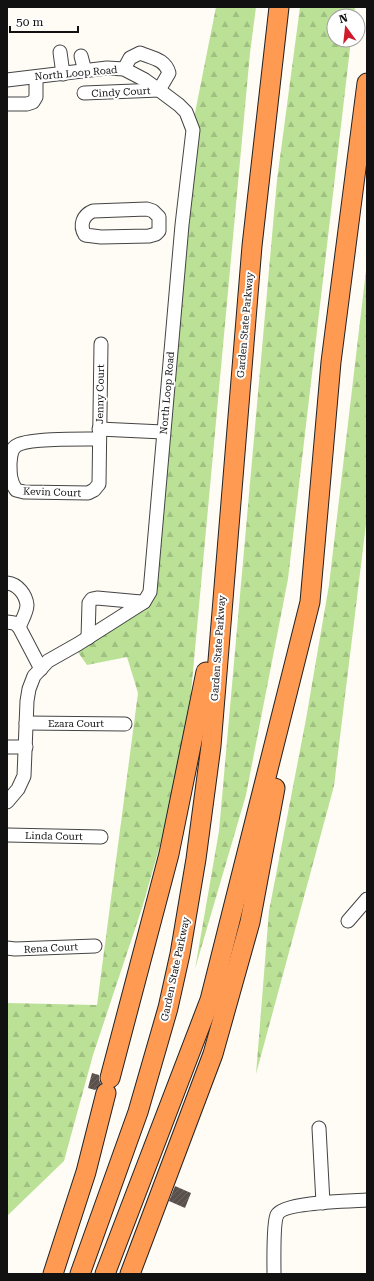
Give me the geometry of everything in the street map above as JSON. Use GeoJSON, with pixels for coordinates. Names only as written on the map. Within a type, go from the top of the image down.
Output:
{"type":"FeatureCollection","features":[{"type":"Feature","properties":{"kind":"highway","name":"Garden State Parkway"},"geometry":{"type":"LineString","coordinates":[[80,1274],[138,1112],[168,1008],[180,954],[196,859],[211,746],[252,246],[279,7]]}},
{"type":"Feature","properties":{"kind":"highway"},"geometry":{"type":"LineString","coordinates":[[130,1274],[146,1228],[214,1054],[250,922],[310,602],[331,362],[367,84]]}},
{"type":"Feature","properties":{"kind":"highway"},"geometry":{"type":"LineString","coordinates":[[53,1274],[86,1172],[169,854],[223,590]]}},
{"type":"Feature","properties":{"kind":"highway"},"geometry":{"type":"LineString","coordinates":[[105,1274],[210,1000],[310,602]]}},
{"type":"Feature","properties":{"kind":"highway"},"geometry":{"type":"LineString","coordinates":[[139,1274],[146,1228]]}},
{"type":"Feature","properties":{"kind":"street"},"geometry":{"type":"LineString","coordinates":[[60,52],[63,74]]}},
{"type":"Feature","properties":{"kind":"street"},"geometry":{"type":"LineString","coordinates":[[124,69],[130,58],[140,53],[161,62],[167,66],[169,73],[159,90]]}},
{"type":"Feature","properties":{"kind":"street"},"geometry":{"type":"LineString","coordinates":[[81,56],[85,71]]}},
{"type":"Feature","properties":{"kind":"street","name":"North Loop Road"},"geometry":{"type":"LineString","coordinates":[[7,80],[107,68],[124,69],[145,80],[179,105],[186,112],[193,130],[182,225],[150,592],[144,602]]}},
{"type":"Feature","properties":{"kind":"street"},"geometry":{"type":"LineString","coordinates":[[7,104],[27,104],[33,102],[36,97],[36,77]]}},
{"type":"Feature","properties":{"kind":"street","name":"Cindy Court"},"geometry":{"type":"LineString","coordinates":[[84,93],[159,90]]}},
{"type":"Feature","properties":{"kind":"street"},"geometry":{"type":"LineString","coordinates":[[147,209],[153,211],[159,217],[160,223],[159,231],[156,234],[149,236],[102,237],[85,235],[82,231],[83,220],[86,214],[93,211],[147,209]]}},
{"type":"Feature","properties":{"kind":"street"},"geometry":{"type":"LineString","coordinates":[[160,223],[182,225]]}},
{"type":"Feature","properties":{"kind":"street","name":"Jenny Court"},"geometry":{"type":"LineString","coordinates":[[101,344],[99,434],[163,432]]}},
{"type":"Feature","properties":{"kind":"street","name":"Kevin Court"},"geometry":{"type":"LineString","coordinates":[[99,434],[98,484],[94,490],[88,493],[24,492],[16,490],[11,482],[11,453],[15,446],[22,443],[99,434]]}},
{"type":"Feature","properties":{"kind":"street"},"geometry":{"type":"LineString","coordinates":[[7,583],[18,587],[23,593],[27,606],[19,627]]}},
{"type":"Feature","properties":{"kind":"street"},"geometry":{"type":"LineString","coordinates":[[88,638],[89,603],[92,599],[97,598],[144,602]]}},
{"type":"Feature","properties":{"kind":"street"},"geometry":{"type":"LineString","coordinates":[[7,802],[18,789],[24,776],[27,702],[29,689],[34,676],[48,661],[88,638],[144,602]]}},
{"type":"Feature","properties":{"kind":"street"},"geometry":{"type":"LineString","coordinates":[[7,622],[14,623],[19,627],[41,669]]}},
{"type":"Feature","properties":{"kind":"street","name":"Ezara Court"},"geometry":{"type":"LineString","coordinates":[[26,723],[125,724]]}},
{"type":"Feature","properties":{"kind":"street"},"geometry":{"type":"LineString","coordinates":[[7,747],[26,747]]}},
{"type":"Feature","properties":{"kind":"street","name":"Linda Court"},"geometry":{"type":"LineString","coordinates":[[7,835],[101,837]]}},
{"type":"Feature","properties":{"kind":"street"},"geometry":{"type":"LineString","coordinates":[[348,921],[367,899]]}},
{"type":"Feature","properties":{"kind":"street","name":"Rena Court"},"geometry":{"type":"LineString","coordinates":[[7,948],[95,946]]}},
{"type":"Feature","properties":{"kind":"street"},"geometry":{"type":"LineString","coordinates":[[319,1128],[323,1202]]}},
{"type":"Feature","properties":{"kind":"street"},"geometry":{"type":"LineString","coordinates":[[274,1274],[276,1216],[280,1211],[288,1207],[297,1207],[323,1202],[367,1200]]}},
{"type":"Feature","properties":{"kind":"green space"},"geometry":{"type":"Polygon","coordinates":[[[216,7],[256,7],[250,53],[185,758],[142,908],[93,1055],[64,1161],[7,1216],[7,1003],[97,1005],[138,693],[127,657],[87,665],[75,648],[149,597],[193,123],[216,7]]]}},
{"type":"Feature","properties":{"kind":"green space"},"geometry":{"type":"Polygon","coordinates":[[[300,7],[355,7],[326,8],[326,48],[350,48],[288,579],[246,795],[195,969],[219,831],[277,180],[300,7]]]}},
{"type":"Feature","properties":{"kind":"green space"},"geometry":{"type":"Polygon","coordinates":[[[367,262],[367,516],[334,786],[256,1074],[269,911],[306,719],[329,585],[367,262]]]}},
{"type":"Feature","properties":{"kind":"building"},"geometry":{"type":"Polygon","coordinates":[[[92,1073],[99,1075],[101,1084],[95,1090],[88,1088],[92,1073]]]}},
{"type":"Feature","properties":{"kind":"building"},"geometry":{"type":"Polygon","coordinates":[[[175,1186],[191,1193],[185,1208],[169,1201],[175,1186]]]}}]}
